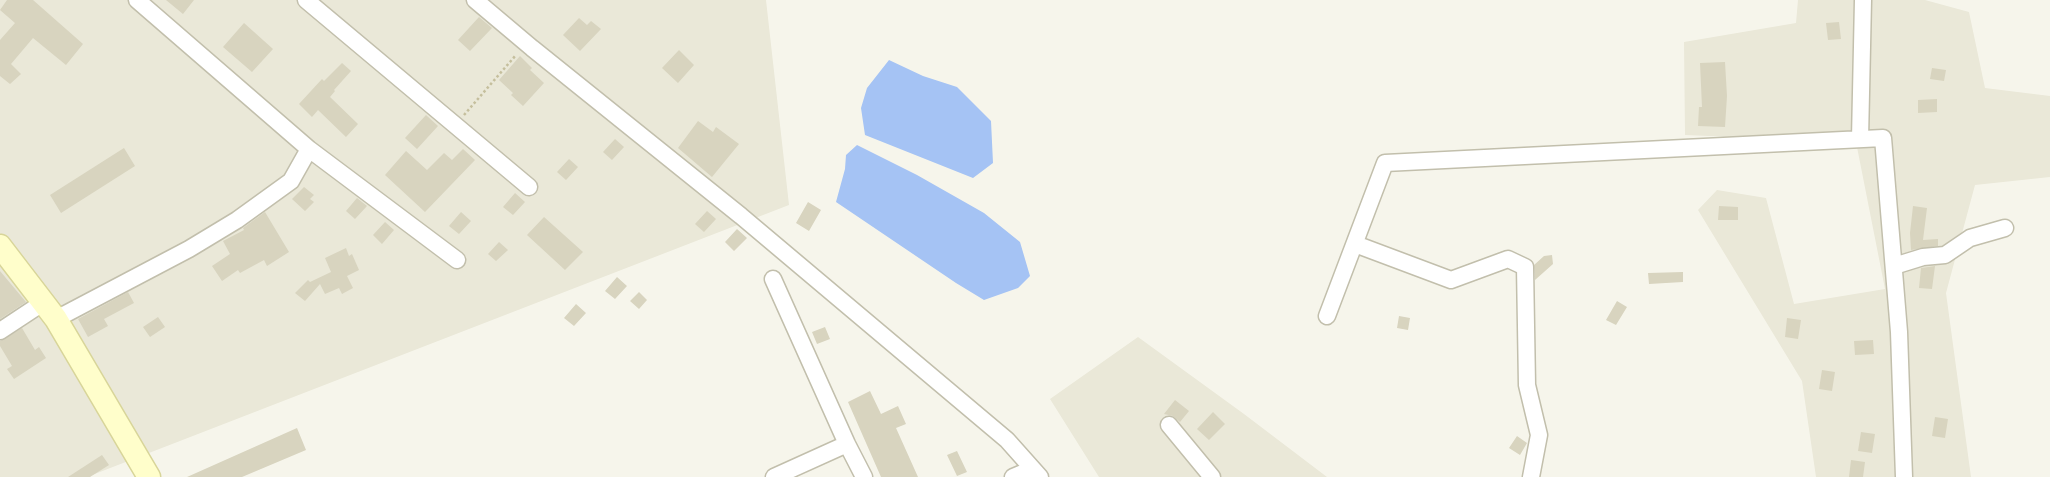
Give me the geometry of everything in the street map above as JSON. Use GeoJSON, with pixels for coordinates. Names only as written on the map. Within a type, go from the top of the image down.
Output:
{"type":"FeatureCollection","features":[{"type":"Feature","properties":{"kind":"main road"},"geometry":{"type":"LineString","coordinates":[[0,246],[50,311],[149,477]]}},
{"type":"Feature","properties":{"kind":"street"},"geometry":{"type":"LineString","coordinates":[[306,0],[529,187]]}},
{"type":"Feature","properties":{"kind":"street"},"geometry":{"type":"LineString","coordinates":[[474,0],[526,44],[741,216],[1007,440],[1036,473]]}},
{"type":"Feature","properties":{"kind":"street"},"geometry":{"type":"LineString","coordinates":[[1860,139],[1863,0]]}},
{"type":"Feature","properties":{"kind":"street"},"geometry":{"type":"LineString","coordinates":[[138,1],[309,149],[456,260]]}},
{"type":"Feature","properties":{"kind":"street"},"geometry":{"type":"LineString","coordinates":[[1327,316],[1385,163],[1883,138],[1899,332],[1904,477]]}},
{"type":"Feature","properties":{"kind":"street"},"geometry":{"type":"LineString","coordinates":[[0,331],[50,311],[189,249],[238,220],[291,181],[309,149]]}},
{"type":"Feature","properties":{"kind":"street"},"geometry":{"type":"LineString","coordinates":[[1894,266],[1923,257],[1945,256],[1970,238],[2005,228]]}},
{"type":"Feature","properties":{"kind":"street"},"geometry":{"type":"LineString","coordinates":[[1355,244],[1450,280],[1508,259],[1525,267],[1528,385],[1539,435],[1531,477]]}},
{"type":"Feature","properties":{"kind":"street"},"geometry":{"type":"LineString","coordinates":[[773,279],[847,444],[864,477]]}},
{"type":"Feature","properties":{"kind":"street"},"geometry":{"type":"LineString","coordinates":[[1169,425],[1212,477]]}},
{"type":"Feature","properties":{"kind":"street"},"geometry":{"type":"LineString","coordinates":[[774,477],[847,444]]}},
{"type":"Feature","properties":{"kind":"street"},"geometry":{"type":"LineString","coordinates":[[1014,477],[1036,473]]}},
{"type":"Feature","properties":{"kind":"path"},"geometry":{"type":"LineString","coordinates":[[455,126],[526,44]]}},
{"type":"Feature","properties":{"kind":"shaded area"},"geometry":{"type":"Polygon","coordinates":[[[0,0],[766,0],[789,205],[87,477],[0,477],[0,0]]]}},
{"type":"Feature","properties":{"kind":"shaded area"},"geometry":{"type":"Polygon","coordinates":[[[1798,0],[1925,0],[1969,12],[1985,88],[2050,96],[2050,177],[1975,185],[1946,293],[1971,477],[1816,477],[1802,381],[1698,210],[1717,190],[1766,198],[1794,304],[1885,289],[1856,142],[1685,135],[1684,42],[1796,23],[1798,0]]]}},
{"type":"Feature","properties":{"kind":"shaded area"},"geometry":{"type":"Polygon","coordinates":[[[1138,337],[1327,477],[1099,477],[1050,399],[1138,337]]]}},
{"type":"Feature","properties":{"kind":"water"},"geometry":{"type":"Polygon","coordinates":[[[889,60],[923,76],[957,87],[991,121],[993,163],[973,178],[865,135],[861,108],[867,88],[889,60]]]}},
{"type":"Feature","properties":{"kind":"water"},"geometry":{"type":"Polygon","coordinates":[[[857,145],[917,175],[984,213],[1020,242],[1030,276],[1018,288],[984,300],[836,202],[845,169],[846,155],[857,145]]]}},
{"type":"Feature","properties":{"kind":"building"},"geometry":{"type":"Polygon","coordinates":[[[7,0],[33,0],[83,44],[66,65],[33,38],[11,64],[21,74],[10,84],[0,76],[0,40],[15,23],[0,10],[7,0]]]}},
{"type":"Feature","properties":{"kind":"building"},"geometry":{"type":"Polygon","coordinates":[[[166,0],[194,0],[183,14],[166,0]]]}},
{"type":"Feature","properties":{"kind":"building"},"geometry":{"type":"Polygon","coordinates":[[[479,17],[492,28],[470,51],[458,40],[479,17]]]}},
{"type":"Feature","properties":{"kind":"building"},"geometry":{"type":"Polygon","coordinates":[[[579,18],[587,25],[591,21],[601,29],[580,51],[563,35],[579,18]]]}},
{"type":"Feature","properties":{"kind":"building"},"geometry":{"type":"Polygon","coordinates":[[[1839,22],[1841,39],[1828,40],[1826,23],[1839,22]]]}},
{"type":"Feature","properties":{"kind":"building"},"geometry":{"type":"Polygon","coordinates":[[[244,23],[273,49],[252,72],[223,47],[244,23]]]}},
{"type":"Feature","properties":{"kind":"building"},"geometry":{"type":"Polygon","coordinates":[[[679,50],[694,65],[678,83],[662,68],[679,50]]]}},
{"type":"Feature","properties":{"kind":"building"},"geometry":{"type":"Polygon","coordinates":[[[520,56],[532,68],[530,70],[544,83],[523,106],[499,80],[520,56]]]}},
{"type":"Feature","properties":{"kind":"building"},"geometry":{"type":"Polygon","coordinates":[[[1725,62],[1727,96],[1725,127],[1698,126],[1699,107],[1702,107],[1700,63],[1725,62]]]}},
{"type":"Feature","properties":{"kind":"building"},"geometry":{"type":"Polygon","coordinates":[[[342,63],[351,71],[330,97],[358,124],[346,137],[318,110],[312,117],[299,104],[322,79],[324,81],[342,63]]]}},
{"type":"Feature","properties":{"kind":"building"},"geometry":{"type":"Polygon","coordinates":[[[1932,68],[1946,70],[1944,81],[1930,79],[1932,68]]]}},
{"type":"Feature","properties":{"kind":"building"},"geometry":{"type":"Polygon","coordinates":[[[1937,99],[1937,112],[1918,113],[1918,100],[1937,99]]]}},
{"type":"Feature","properties":{"kind":"building"},"geometry":{"type":"Polygon","coordinates":[[[426,115],[438,126],[417,149],[405,138],[426,115]]]}},
{"type":"Feature","properties":{"kind":"building"},"geometry":{"type":"Polygon","coordinates":[[[698,121],[713,132],[716,127],[739,144],[712,177],[678,148],[698,121]]]}},
{"type":"Feature","properties":{"kind":"building"},"geometry":{"type":"Polygon","coordinates":[[[615,139],[624,147],[612,160],[603,152],[615,139]]]}},
{"type":"Feature","properties":{"kind":"building"},"geometry":{"type":"Polygon","coordinates":[[[124,148],[135,166],[61,213],[50,195],[124,148]]]}},
{"type":"Feature","properties":{"kind":"building"},"geometry":{"type":"Polygon","coordinates":[[[463,149],[475,160],[425,212],[385,175],[406,151],[427,170],[444,153],[452,160],[463,149]]]}},
{"type":"Feature","properties":{"kind":"building"},"geometry":{"type":"Polygon","coordinates":[[[569,159],[578,167],[566,180],[557,172],[569,159]]]}},
{"type":"Feature","properties":{"kind":"building"},"geometry":{"type":"Polygon","coordinates":[[[304,187],[314,195],[310,199],[314,202],[305,211],[292,199],[304,187]]]}},
{"type":"Feature","properties":{"kind":"building"},"geometry":{"type":"Polygon","coordinates":[[[515,193],[525,202],[513,215],[503,207],[515,193]]]}},
{"type":"Feature","properties":{"kind":"building"},"geometry":{"type":"Polygon","coordinates":[[[357,198],[367,206],[355,219],[346,211],[357,198]]]}},
{"type":"Feature","properties":{"kind":"building"},"geometry":{"type":"Polygon","coordinates":[[[808,202],[821,210],[809,231],[796,223],[808,202]]]}},
{"type":"Feature","properties":{"kind":"building"},"geometry":{"type":"Polygon","coordinates":[[[1719,206],[1738,207],[1738,220],[1718,220],[1719,206]]]}},
{"type":"Feature","properties":{"kind":"building"},"geometry":{"type":"Polygon","coordinates":[[[1913,206],[1927,208],[1923,240],[1938,239],[1938,246],[1911,250],[1910,233],[1913,206]]]}},
{"type":"Feature","properties":{"kind":"building"},"geometry":{"type":"Polygon","coordinates":[[[707,211],[716,219],[704,232],[695,224],[707,211]]]}},
{"type":"Feature","properties":{"kind":"building"},"geometry":{"type":"Polygon","coordinates":[[[265,212],[289,252],[267,266],[264,260],[240,273],[238,270],[222,281],[212,266],[230,254],[223,241],[244,230],[243,228],[265,212]]]}},
{"type":"Feature","properties":{"kind":"building"},"geometry":{"type":"Polygon","coordinates":[[[461,212],[471,221],[459,234],[449,226],[461,212]]]}},
{"type":"Feature","properties":{"kind":"building"},"geometry":{"type":"Polygon","coordinates":[[[544,217],[583,252],[565,270],[527,235],[544,217]]]}},
{"type":"Feature","properties":{"kind":"building"},"geometry":{"type":"Polygon","coordinates":[[[385,222],[394,230],[382,244],[373,235],[385,222]]]}},
{"type":"Feature","properties":{"kind":"building"},"geometry":{"type":"Polygon","coordinates":[[[737,229],[747,238],[734,251],[725,242],[737,229]]]}},
{"type":"Feature","properties":{"kind":"building"},"geometry":{"type":"Polygon","coordinates":[[[499,242],[508,250],[496,261],[488,254],[499,242]]]}},
{"type":"Feature","properties":{"kind":"building"},"geometry":{"type":"Polygon","coordinates":[[[346,248],[349,256],[352,254],[359,270],[347,276],[353,288],[342,294],[339,288],[325,294],[320,284],[305,301],[295,293],[308,280],[310,282],[331,272],[325,258],[346,248]]]}},
{"type":"Feature","properties":{"kind":"building"},"geometry":{"type":"Polygon","coordinates":[[[1552,255],[1553,264],[1535,280],[1534,265],[1544,256],[1552,255]]]}},
{"type":"Feature","properties":{"kind":"building"},"geometry":{"type":"Polygon","coordinates":[[[1935,266],[1932,289],[1919,288],[1921,268],[1935,266]]]}},
{"type":"Feature","properties":{"kind":"building"},"geometry":{"type":"Polygon","coordinates":[[[0,271],[26,302],[0,319],[0,271]]]}},
{"type":"Feature","properties":{"kind":"building"},"geometry":{"type":"Polygon","coordinates":[[[1683,272],[1683,282],[1649,284],[1648,273],[1683,272]]]}},
{"type":"Feature","properties":{"kind":"building"},"geometry":{"type":"Polygon","coordinates":[[[617,277],[627,286],[615,299],[605,291],[617,277]]]}},
{"type":"Feature","properties":{"kind":"building"},"geometry":{"type":"Polygon","coordinates":[[[128,292],[134,303],[104,319],[108,326],[88,337],[78,319],[128,292]]]}},
{"type":"Feature","properties":{"kind":"building"},"geometry":{"type":"Polygon","coordinates":[[[639,292],[647,300],[639,309],[630,301],[639,292]]]}},
{"type":"Feature","properties":{"kind":"building"},"geometry":{"type":"Polygon","coordinates":[[[1617,301],[1627,307],[1616,325],[1606,320],[1617,301]]]}},
{"type":"Feature","properties":{"kind":"building"},"geometry":{"type":"Polygon","coordinates":[[[576,304],[586,313],[574,326],[564,318],[576,304]]]}},
{"type":"Feature","properties":{"kind":"building"},"geometry":{"type":"Polygon","coordinates":[[[1399,316],[1410,318],[1408,330],[1397,328],[1399,316]]]}},
{"type":"Feature","properties":{"kind":"building"},"geometry":{"type":"Polygon","coordinates":[[[158,317],[165,327],[150,337],[143,327],[158,317]]]}},
{"type":"Feature","properties":{"kind":"building"},"geometry":{"type":"Polygon","coordinates":[[[1787,318],[1801,320],[1798,339],[1785,337],[1787,318]]]}},
{"type":"Feature","properties":{"kind":"building"},"geometry":{"type":"Polygon","coordinates":[[[825,327],[830,339],[817,344],[812,332],[825,327]]]}},
{"type":"Feature","properties":{"kind":"building"},"geometry":{"type":"Polygon","coordinates":[[[22,328],[35,350],[39,347],[46,358],[14,379],[7,369],[12,366],[0,346],[0,341],[22,328]]]}},
{"type":"Feature","properties":{"kind":"building"},"geometry":{"type":"Polygon","coordinates":[[[1873,340],[1874,354],[1855,355],[1854,341],[1873,340]]]}},
{"type":"Feature","properties":{"kind":"building"},"geometry":{"type":"Polygon","coordinates":[[[1822,370],[1835,372],[1832,391],[1819,389],[1822,370]]]}},
{"type":"Feature","properties":{"kind":"building"},"geometry":{"type":"Polygon","coordinates":[[[870,391],[881,414],[898,406],[906,424],[896,428],[918,477],[881,477],[848,402],[870,391]]]}},
{"type":"Feature","properties":{"kind":"building"},"geometry":{"type":"Polygon","coordinates":[[[1175,400],[1189,411],[1180,422],[1173,416],[1164,414],[1175,400]]]}},
{"type":"Feature","properties":{"kind":"building"},"geometry":{"type":"Polygon","coordinates":[[[1213,412],[1225,424],[1209,440],[1197,429],[1213,412]]]}},
{"type":"Feature","properties":{"kind":"building"},"geometry":{"type":"Polygon","coordinates":[[[1935,417],[1948,419],[1945,438],[1932,436],[1935,417]]]}},
{"type":"Feature","properties":{"kind":"building"},"geometry":{"type":"Polygon","coordinates":[[[297,428],[306,450],[242,477],[187,477],[297,428]]]}},
{"type":"Feature","properties":{"kind":"building"},"geometry":{"type":"Polygon","coordinates":[[[1861,432],[1875,434],[1872,453],[1858,451],[1861,432]]]}},
{"type":"Feature","properties":{"kind":"building"},"geometry":{"type":"Polygon","coordinates":[[[1517,436],[1527,443],[1520,455],[1509,448],[1517,436]]]}},
{"type":"Feature","properties":{"kind":"building"},"geometry":{"type":"Polygon","coordinates":[[[957,451],[967,472],[957,476],[947,455],[957,451]]]}},
{"type":"Feature","properties":{"kind":"building"},"geometry":{"type":"Polygon","coordinates":[[[102,455],[109,465],[90,477],[68,477],[102,455]]]}},
{"type":"Feature","properties":{"kind":"building"},"geometry":{"type":"Polygon","coordinates":[[[1851,460],[1865,462],[1863,477],[1849,477],[1851,460]]]}}]}
